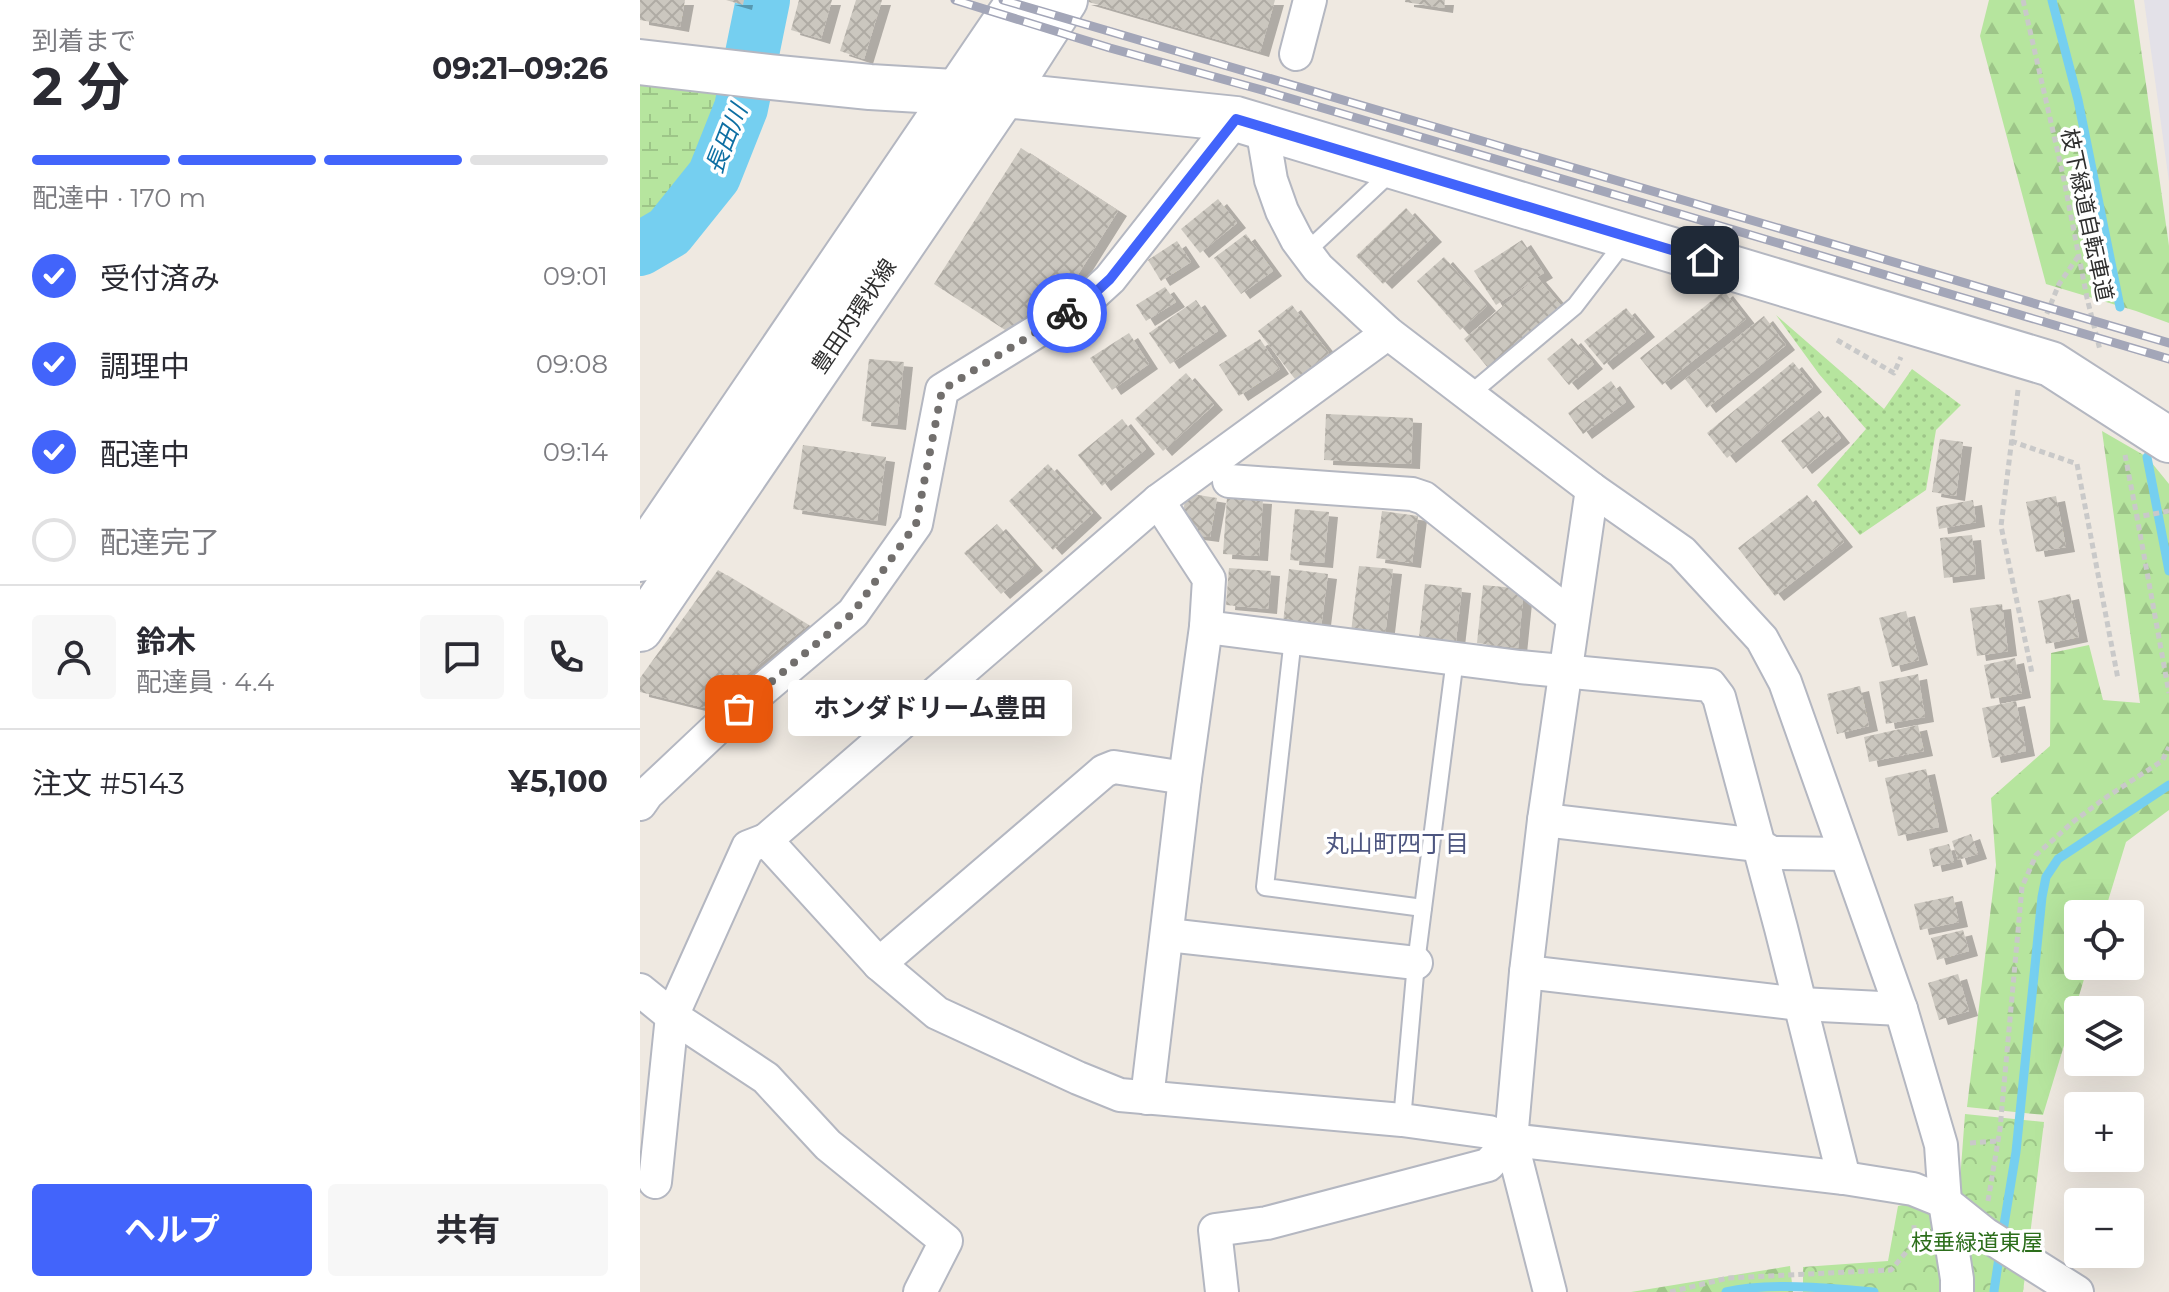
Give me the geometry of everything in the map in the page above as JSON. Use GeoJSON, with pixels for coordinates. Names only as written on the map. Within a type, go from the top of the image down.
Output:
{"type":"FeatureCollection","features":[{"type":"Feature","properties":{"kind":"street","name":"豊田内環状線"},"geometry":{"type":"LineString","coordinates":[[640,559],[1020,0]]}},
{"type":"Feature","properties":{"kind":"street","name":"豊田内環状線"},"geometry":{"type":"LineString","coordinates":[[640,629],[1004,95],[1065,0]]}},
{"type":"Feature","properties":{"kind":"street"},"geometry":{"type":"LineString","coordinates":[[1296,54],[1310,0]]}},
{"type":"Feature","properties":{"kind":"street"},"geometry":{"type":"LineString","coordinates":[[640,62],[770,77],[1004,95],[1249,123],[2024,372],[2051,364],[2169,440]]}},
{"type":"Feature","properties":{"kind":"street"},"geometry":{"type":"LineString","coordinates":[[1249,123],[1282,211],[1297,240],[1318,268],[1388,333],[1592,489],[1682,552],[1762,639],[1785,682],[1901,1009],[1941,1145],[1945,1202],[1957,1286]]}},
{"type":"Feature","properties":{"kind":"street"},"geometry":{"type":"LineString","coordinates":[[640,804],[717,728],[853,613],[916,524],[942,390],[1086,301],[1110,279],[1249,123]]}},
{"type":"Feature","properties":{"kind":"street"},"geometry":{"type":"LineString","coordinates":[[655,1182],[672,1016],[748,847],[766,840],[1158,501],[1388,333]]}},
{"type":"Feature","properties":{"kind":"street"},"geometry":{"type":"LineString","coordinates":[[1229,481],[1412,494],[1424,498],[1573,617]]}},
{"type":"Feature","properties":{"kind":"street"},"geometry":{"type":"LineString","coordinates":[[1550,1292],[1511,1140],[1544,820],[1592,489]]}},
{"type":"Feature","properties":{"kind":"street"},"geometry":{"type":"LineString","coordinates":[[1147,1098],[1206,627],[1209,579],[1158,501]]}},
{"type":"Feature","properties":{"kind":"street"},"geometry":{"type":"LineString","coordinates":[[1206,627],[1455,659],[1710,685],[1719,697],[1844,1178]]}},
{"type":"Feature","properties":{"kind":"street"},"geometry":{"type":"LineString","coordinates":[[879,964],[1104,771],[1114,767],[1185,778]]}},
{"type":"Feature","properties":{"kind":"street"},"geometry":{"type":"LineString","coordinates":[[1544,820],[1758,845],[1772,853],[1845,854]]}},
{"type":"Feature","properties":{"kind":"street"},"geometry":{"type":"LineString","coordinates":[[766,840],[879,964],[937,1013],[1120,1095],[1402,1120],[1489,1132],[1511,1140],[1844,1178],[1913,1189],[1945,1202],[1985,1234],[2077,1292]]}},
{"type":"Feature","properties":{"kind":"street"},"geometry":{"type":"LineString","coordinates":[[1168,935],[1416,963]]}},
{"type":"Feature","properties":{"kind":"street"},"geometry":{"type":"LineString","coordinates":[[1526,972],[1800,1004],[1901,1009]]}},
{"type":"Feature","properties":{"kind":"street"},"geometry":{"type":"LineString","coordinates":[[640,990],[672,1016],[766,1078],[828,1145],[946,1241],[920,1292]]}},
{"type":"Feature","properties":{"kind":"street"},"geometry":{"type":"LineString","coordinates":[[1222,1292],[1215,1230],[1267,1223],[1488,1165],[1511,1140]]}},
{"type":"Feature","properties":{"kind":"lane"},"geometry":{"type":"LineString","coordinates":[[1306,252],[1383,180]]}},
{"type":"Feature","properties":{"kind":"lane"},"geometry":{"type":"LineString","coordinates":[[1469,395],[1575,306],[1618,250]]}},
{"type":"Feature","properties":{"kind":"lane"},"geometry":{"type":"LineString","coordinates":[[1293,638],[1265,887],[1423,908]]}},
{"type":"Feature","properties":{"kind":"lane"},"geometry":{"type":"LineString","coordinates":[[1402,1120],[1416,963],[1455,659]]}},
{"type":"Feature","properties":{"kind":"path","name":"枝下緑道自転車道"},"geometry":{"type":"LineString","coordinates":[[2023,0],[2102,359]]}},
{"type":"Feature","properties":{"kind":"path"},"geometry":{"type":"LineString","coordinates":[[2032,673],[2001,526],[2011,441],[2024,372],[2059,284],[2079,255]]}},
{"type":"Feature","properties":{"kind":"path"},"geometry":{"type":"LineString","coordinates":[[1828,335],[1894,373],[1904,350]]}},
{"type":"Feature","properties":{"kind":"path"},"geometry":{"type":"LineString","coordinates":[[2011,441],[2077,464],[2118,679]]}},
{"type":"Feature","properties":{"kind":"path"},"geometry":{"type":"LineString","coordinates":[[2124,447],[2169,693]]}},
{"type":"Feature","properties":{"kind":"path"},"geometry":{"type":"LineString","coordinates":[[2137,517],[2169,511]]}},
{"type":"Feature","properties":{"kind":"path"},"geometry":{"type":"LineString","coordinates":[[1961,1144],[1998,1141]]}},
{"type":"Feature","properties":{"kind":"shaded area"},"geometry":{"type":"Polygon","coordinates":[[[2144,0],[2169,0],[2169,182],[2144,0]]]}},
{"type":"Feature","properties":{"kind":"green space"},"geometry":{"type":"Polygon","coordinates":[[[1989,0],[2134,0],[2169,246],[2169,323],[2046,284],[1980,36],[1989,0]]]}},
{"type":"Feature","properties":{"kind":"green space"},"geometry":{"type":"Polygon","coordinates":[[[640,80],[728,92],[702,167],[640,230],[640,80]]]}},
{"type":"Feature","properties":{"kind":"green space"},"geometry":{"type":"Polygon","coordinates":[[[1776,315],[1884,409],[1912,369],[1961,405],[1936,430],[1926,490],[1860,535],[1817,485],[1866,429],[1819,374],[1776,315]]]}},
{"type":"Feature","properties":{"kind":"green space"},"geometry":{"type":"Polygon","coordinates":[[[2102,431],[2147,457],[2169,484],[2169,810],[2126,842],[2108,900],[2064,900],[2064,980],[2084,980],[2079,996],[2064,996],[2064,1045],[2043,1115],[1967,1107],[1996,865],[1991,798],[2050,746],[2051,653],[2089,645],[2103,700],[2140,703],[2102,431]]]}},
{"type":"Feature","properties":{"kind":"green space","name":"枝垂緑道東屋"},"geometry":{"type":"Polygon","coordinates":[[[1965,1114],[2044,1122],[2023,1292],[1803,1292],[1803,1267],[1888,1261],[1898,1206],[1959,1194],[1965,1114]]]}},
{"type":"Feature","properties":{"kind":"green space"},"geometry":{"type":"Polygon","coordinates":[[[1790,1266],[1793,1292],[1631,1292],[1790,1266]]]}},
{"type":"Feature","properties":{"kind":"building"},"geometry":{"type":"Polygon","coordinates":[[[640,0],[685,0],[680,27],[640,20],[640,0]]]}},
{"type":"Feature","properties":{"kind":"building"},"geometry":{"type":"Polygon","coordinates":[[[726,0],[744,0],[743,5],[726,0]]]}},
{"type":"Feature","properties":{"kind":"building"},"geometry":{"type":"Polygon","coordinates":[[[799,0],[832,0],[821,39],[791,30],[799,0]]]}},
{"type":"Feature","properties":{"kind":"building"},"geometry":{"type":"Polygon","coordinates":[[[856,0],[882,0],[864,59],[840,51],[856,0]]]}},
{"type":"Feature","properties":{"kind":"building"},"geometry":{"type":"Polygon","coordinates":[[[1082,0],[1275,0],[1260,52],[1082,0]]]}},
{"type":"Feature","properties":{"kind":"building"},"geometry":{"type":"Polygon","coordinates":[[[1405,0],[1445,0],[1444,8],[1405,0]]]}},
{"type":"Feature","properties":{"kind":"building"},"geometry":{"type":"Polygon","coordinates":[[[1021,148],[1118,211],[1062,300],[1046,290],[1016,337],[934,284],[1021,148]]]}},
{"type":"Feature","properties":{"kind":"building"},"geometry":{"type":"Polygon","coordinates":[[[1218,199],[1237,223],[1200,253],[1181,229],[1218,199]]]}},
{"type":"Feature","properties":{"kind":"building"},"geometry":{"type":"Polygon","coordinates":[[[1406,208],[1433,237],[1383,284],[1356,256],[1406,208]]]}},
{"type":"Feature","properties":{"kind":"building"},"geometry":{"type":"Polygon","coordinates":[[[1246,234],[1273,271],[1241,294],[1214,258],[1246,234]]]}},
{"type":"Feature","properties":{"kind":"building"},"geometry":{"type":"Polygon","coordinates":[[[1522,240],[1544,273],[1537,277],[1563,308],[1489,369],[1464,339],[1535,279],[1496,305],[1474,271],[1522,240]]]}},
{"type":"Feature","properties":{"kind":"building"},"geometry":{"type":"Polygon","coordinates":[[[1177,241],[1191,262],[1161,281],[1148,260],[1177,241]]]}},
{"type":"Feature","properties":{"kind":"building"},"geometry":{"type":"Polygon","coordinates":[[[1444,257],[1487,306],[1460,330],[1417,281],[1444,257]]]}},
{"type":"Feature","properties":{"kind":"building"},"geometry":{"type":"Polygon","coordinates":[[[1165,287],[1176,302],[1146,321],[1136,305],[1165,287]]]}},
{"type":"Feature","properties":{"kind":"building"},"geometry":{"type":"Polygon","coordinates":[[[1724,291],[1746,319],[1662,385],[1640,358],[1724,291]]]}},
{"type":"Feature","properties":{"kind":"building"},"geometry":{"type":"Polygon","coordinates":[[[1196,300],[1218,331],[1170,364],[1149,333],[1196,300]]]}},
{"type":"Feature","properties":{"kind":"building"},"geometry":{"type":"Polygon","coordinates":[[[1292,305],[1329,353],[1295,379],[1258,331],[1292,305]]]}},
{"type":"Feature","properties":{"kind":"building"},"geometry":{"type":"Polygon","coordinates":[[[1626,308],[1646,332],[1604,365],[1584,341],[1626,308]]]}},
{"type":"Feature","properties":{"kind":"building"},"geometry":{"type":"Polygon","coordinates":[[[1764,316],[1786,345],[1707,408],[1685,379],[1764,316]]]}},
{"type":"Feature","properties":{"kind":"building"},"geometry":{"type":"Polygon","coordinates":[[[1129,333],[1149,364],[1112,390],[1090,358],[1129,333]]]}},
{"type":"Feature","properties":{"kind":"building"},"geometry":{"type":"Polygon","coordinates":[[[1572,338],[1594,364],[1569,385],[1547,359],[1572,338]]]}},
{"type":"Feature","properties":{"kind":"building"},"geometry":{"type":"Polygon","coordinates":[[[1260,339],[1280,369],[1239,396],[1219,365],[1260,339]]]}},
{"type":"Feature","properties":{"kind":"building"},"geometry":{"type":"Polygon","coordinates":[[[869,359],[904,362],[897,425],[862,421],[869,359]]]}},
{"type":"Feature","properties":{"kind":"building"},"geometry":{"type":"Polygon","coordinates":[[[1793,362],[1813,387],[1727,458],[1707,433],[1793,362]]]}},
{"type":"Feature","properties":{"kind":"building"},"geometry":{"type":"Polygon","coordinates":[[[1186,373],[1214,405],[1163,451],[1135,419],[1186,373]]]}},
{"type":"Feature","properties":{"kind":"building"},"geometry":{"type":"Polygon","coordinates":[[[1611,381],[1626,402],[1583,434],[1568,413],[1611,381]]]}},
{"type":"Feature","properties":{"kind":"building"},"geometry":{"type":"Polygon","coordinates":[[[1819,411],[1841,438],[1803,469],[1781,441],[1819,411]]]}},
{"type":"Feature","properties":{"kind":"building"},"geometry":{"type":"Polygon","coordinates":[[[1326,414],[1413,418],[1411,464],[1324,460],[1326,414]]]}},
{"type":"Feature","properties":{"kind":"building"},"geometry":{"type":"Polygon","coordinates":[[[1122,419],[1146,449],[1102,486],[1078,455],[1122,419]]]}},
{"type":"Feature","properties":{"kind":"building"},"geometry":{"type":"Polygon","coordinates":[[[1940,439],[1963,442],[1956,496],[1932,492],[1940,439]]]}},
{"type":"Feature","properties":{"kind":"building"},"geometry":{"type":"Polygon","coordinates":[[[803,445],[886,457],[877,521],[793,509],[803,445]]]}},
{"type":"Feature","properties":{"kind":"building"},"geometry":{"type":"Polygon","coordinates":[[[1048,464],[1093,513],[1053,550],[1009,501],[1048,464]]]}},
{"type":"Feature","properties":{"kind":"building"},"geometry":{"type":"Polygon","coordinates":[[[1186,493],[1217,498],[1210,537],[1180,533],[1186,493]]]}},
{"type":"Feature","properties":{"kind":"building"},"geometry":{"type":"Polygon","coordinates":[[[1807,495],[1844,542],[1775,596],[1738,548],[1807,495]]]}},
{"type":"Feature","properties":{"kind":"building"},"geometry":{"type":"Polygon","coordinates":[[[2056,496],[2066,547],[2036,552],[2026,502],[2056,496]]]}},
{"type":"Feature","properties":{"kind":"building"},"geometry":{"type":"Polygon","coordinates":[[[1227,497],[1263,499],[1259,556],[1223,554],[1227,497]]]}},
{"type":"Feature","properties":{"kind":"building"},"geometry":{"type":"Polygon","coordinates":[[[1973,500],[1976,522],[1939,529],[1936,507],[1973,500]]]}},
{"type":"Feature","properties":{"kind":"building"},"geometry":{"type":"Polygon","coordinates":[[[1295,509],[1329,512],[1324,563],[1290,560],[1295,509]]]}},
{"type":"Feature","properties":{"kind":"building"},"geometry":{"type":"Polygon","coordinates":[[[1382,511],[1418,516],[1412,563],[1376,558],[1382,511]]]}},
{"type":"Feature","properties":{"kind":"building"},"geometry":{"type":"Polygon","coordinates":[[[997,524],[1034,566],[1001,594],[964,553],[997,524]]]}},
{"type":"Feature","properties":{"kind":"building"},"geometry":{"type":"Polygon","coordinates":[[[1972,535],[1976,574],[1944,578],[1940,538],[1972,535]]]}},
{"type":"Feature","properties":{"kind":"building"},"geometry":{"type":"Polygon","coordinates":[[[1359,566],[1393,569],[1385,636],[1351,632],[1359,566]]]}},
{"type":"Feature","properties":{"kind":"building"},"geometry":{"type":"Polygon","coordinates":[[[1229,568],[1271,571],[1268,609],[1226,605],[1229,568]]]}},
{"type":"Feature","properties":{"kind":"building"},"geometry":{"type":"Polygon","coordinates":[[[1289,569],[1328,574],[1321,628],[1283,623],[1289,569]]]}},
{"type":"Feature","properties":{"kind":"building"},"geometry":{"type":"Polygon","coordinates":[[[718,570],[808,625],[705,708],[640,692],[640,678],[718,570]]]}},
{"type":"Feature","properties":{"kind":"building"},"geometry":{"type":"Polygon","coordinates":[[[1425,584],[1462,588],[1456,641],[1419,637],[1425,584]]]}},
{"type":"Feature","properties":{"kind":"building"},"geometry":{"type":"Polygon","coordinates":[[[1483,585],[1524,589],[1518,648],[1477,643],[1483,585]]]}},
{"type":"Feature","properties":{"kind":"building"},"geometry":{"type":"Polygon","coordinates":[[[2070,594],[2079,637],[2046,644],[2038,601],[2070,594]]]}},
{"type":"Feature","properties":{"kind":"building"},"geometry":{"type":"Polygon","coordinates":[[[2002,604],[2008,651],[1977,656],[1970,608],[2002,604]]]}},
{"type":"Feature","properties":{"kind":"building"},"geometry":{"type":"Polygon","coordinates":[[[1906,611],[1919,660],[1892,667],[1879,618],[1906,611]]]}},
{"type":"Feature","properties":{"kind":"building"},"geometry":{"type":"Polygon","coordinates":[[[2015,658],[2022,693],[1991,699],[1984,665],[2015,658]]]}},
{"type":"Feature","properties":{"kind":"building"},"geometry":{"type":"Polygon","coordinates":[[[1918,674],[1925,717],[1886,724],[1879,682],[1918,674]]]}},
{"type":"Feature","properties":{"kind":"building"},"geometry":{"type":"Polygon","coordinates":[[[1860,686],[1869,726],[1837,734],[1827,694],[1860,686]]]}},
{"type":"Feature","properties":{"kind":"building"},"geometry":{"type":"Polygon","coordinates":[[[2016,701],[2026,751],[1992,758],[1982,708],[2016,701]]]}},
{"type":"Feature","properties":{"kind":"building"},"geometry":{"type":"Polygon","coordinates":[[[1918,725],[1924,751],[1869,762],[1864,737],[1918,725]]]}},
{"type":"Feature","properties":{"kind":"building"},"geometry":{"type":"Polygon","coordinates":[[[1926,769],[1939,827],[1898,836],[1885,778],[1926,769]]]}},
{"type":"Feature","properties":{"kind":"building"},"geometry":{"type":"Polygon","coordinates":[[[1971,834],[1978,854],[1958,860],[1952,841],[1971,834]]]}},
{"type":"Feature","properties":{"kind":"building"},"geometry":{"type":"Polygon","coordinates":[[[1949,844],[1954,862],[1933,867],[1929,849],[1949,844]]]}},
{"type":"Feature","properties":{"kind":"building"},"geometry":{"type":"Polygon","coordinates":[[[1953,896],[1959,922],[1920,930],[1914,904],[1953,896]]]}},
{"type":"Feature","properties":{"kind":"building"},"geometry":{"type":"Polygon","coordinates":[[[1963,930],[1969,951],[1937,960],[1931,938],[1963,930]]]}},
{"type":"Feature","properties":{"kind":"building"},"geometry":{"type":"Polygon","coordinates":[[[1958,974],[1969,1011],[1939,1020],[1928,983],[1958,974]]]}},
{"type":"Feature","properties":{"kind":"waterway","name":"長田川"},"geometry":{"type":"LineString","coordinates":[[640,249],[669,232],[714,176],[741,108],[763,0]]}},
{"type":"Feature","properties":{"kind":"waterway"},"geometry":{"type":"LineString","coordinates":[[2052,0],[2078,100],[2120,307]]}},
{"type":"Feature","properties":{"kind":"waterway"},"geometry":{"type":"LineString","coordinates":[[2147,457],[2169,571]]}},
{"type":"Feature","properties":{"kind":"waterway"},"geometry":{"type":"LineString","coordinates":[[2002,1237],[2016,1152],[2046,877],[2058,859],[2169,785]]}},
{"type":"Feature","properties":{"kind":"waterway"},"geometry":{"type":"LineString","coordinates":[[1994,1291],[2000,1251]]}},
{"type":"Feature","properties":{"kind":"waterway"},"geometry":{"type":"LineString","coordinates":[[1726,1292],[1780,1287],[1874,1292]]}},
{"type":"Feature","properties":{"kind":"railway"},"geometry":{"type":"LineString","coordinates":[[955,0],[2169,359]]}},
{"type":"Feature","properties":{"kind":"railway"},"geometry":{"type":"LineString","coordinates":[[1003,0],[2169,343]]}},
{"type":"Feature","properties":{"kind":"way so far"},"geometry":{"type":"LineString","coordinates":[[739,709],[853,613],[916,524],[942,390],[1067,313]]}},
{"type":"Feature","properties":{"kind":"place","name":"ホンダドリーム豊田"},"geometry":{"type":"Point","coordinates":[739,709]}},
{"type":"Feature","properties":{"kind":"district","name":"丸山町四丁目"},"geometry":{"type":"Point","coordinates":[1397,843]}},
{"type":"Feature","properties":{"kind":"route"},"geometry":{"type":"LineString","coordinates":[[1067,313],[1110,279],[1236,119],[1705,260]]}}]}
